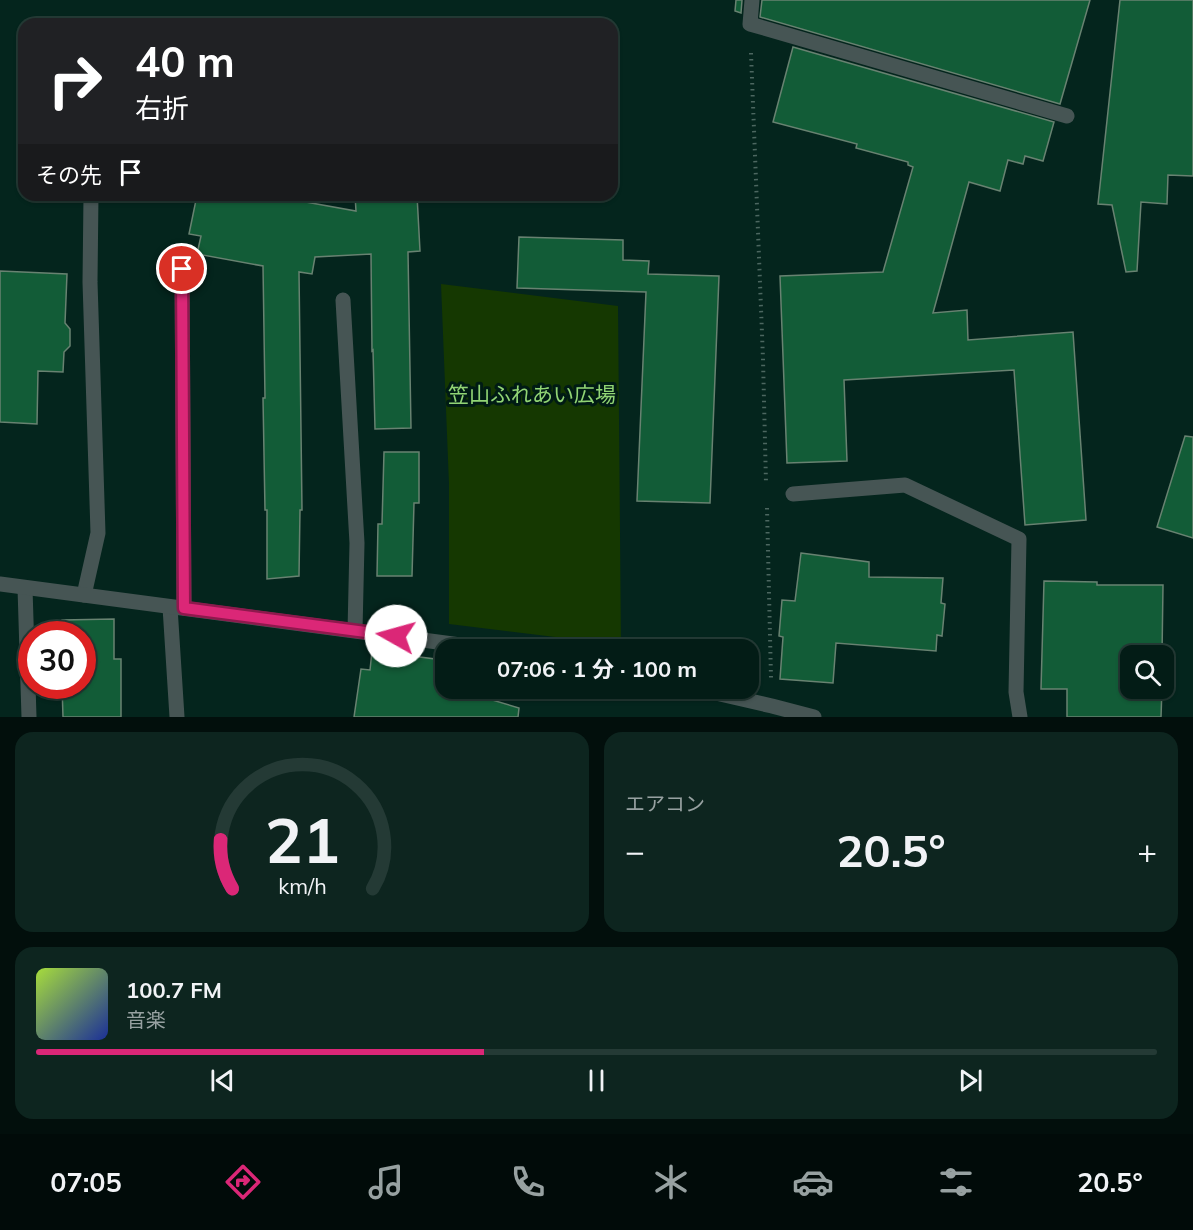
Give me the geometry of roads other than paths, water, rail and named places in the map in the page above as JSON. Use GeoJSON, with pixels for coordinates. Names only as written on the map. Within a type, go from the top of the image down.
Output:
{"type":"FeatureCollection","features":[{"type":"Feature","properties":{"kind":"street"},"geometry":{"type":"LineString","coordinates":[[752,0],[750,24],[1067,116]]}},
{"type":"Feature","properties":{"kind":"street"},"geometry":{"type":"LineString","coordinates":[[84,595],[98,533],[90,282],[91,201]]}},
{"type":"Feature","properties":{"kind":"street"},"geometry":{"type":"LineString","coordinates":[[177,717],[182,269]]}},
{"type":"Feature","properties":{"kind":"street"},"geometry":{"type":"LineString","coordinates":[[343,300],[357,543],[355,631]]}},
{"type":"Feature","properties":{"kind":"street"},"geometry":{"type":"LineString","coordinates":[[793,494],[905,485],[1019,539],[1016,692],[1020,717]]}},
{"type":"Feature","properties":{"kind":"street"},"geometry":{"type":"LineString","coordinates":[[0,584],[435,642]]}},
{"type":"Feature","properties":{"kind":"street"},"geometry":{"type":"LineString","coordinates":[[25,588],[29,717]]}},
{"type":"Feature","properties":{"kind":"street"},"geometry":{"type":"LineString","coordinates":[[742,699],[814,717]]}},
{"type":"Feature","properties":{"kind":"park label","name":"笠山ふれあい広場"},"geometry":{"type":"Point","coordinates":[532,395]}}]}
